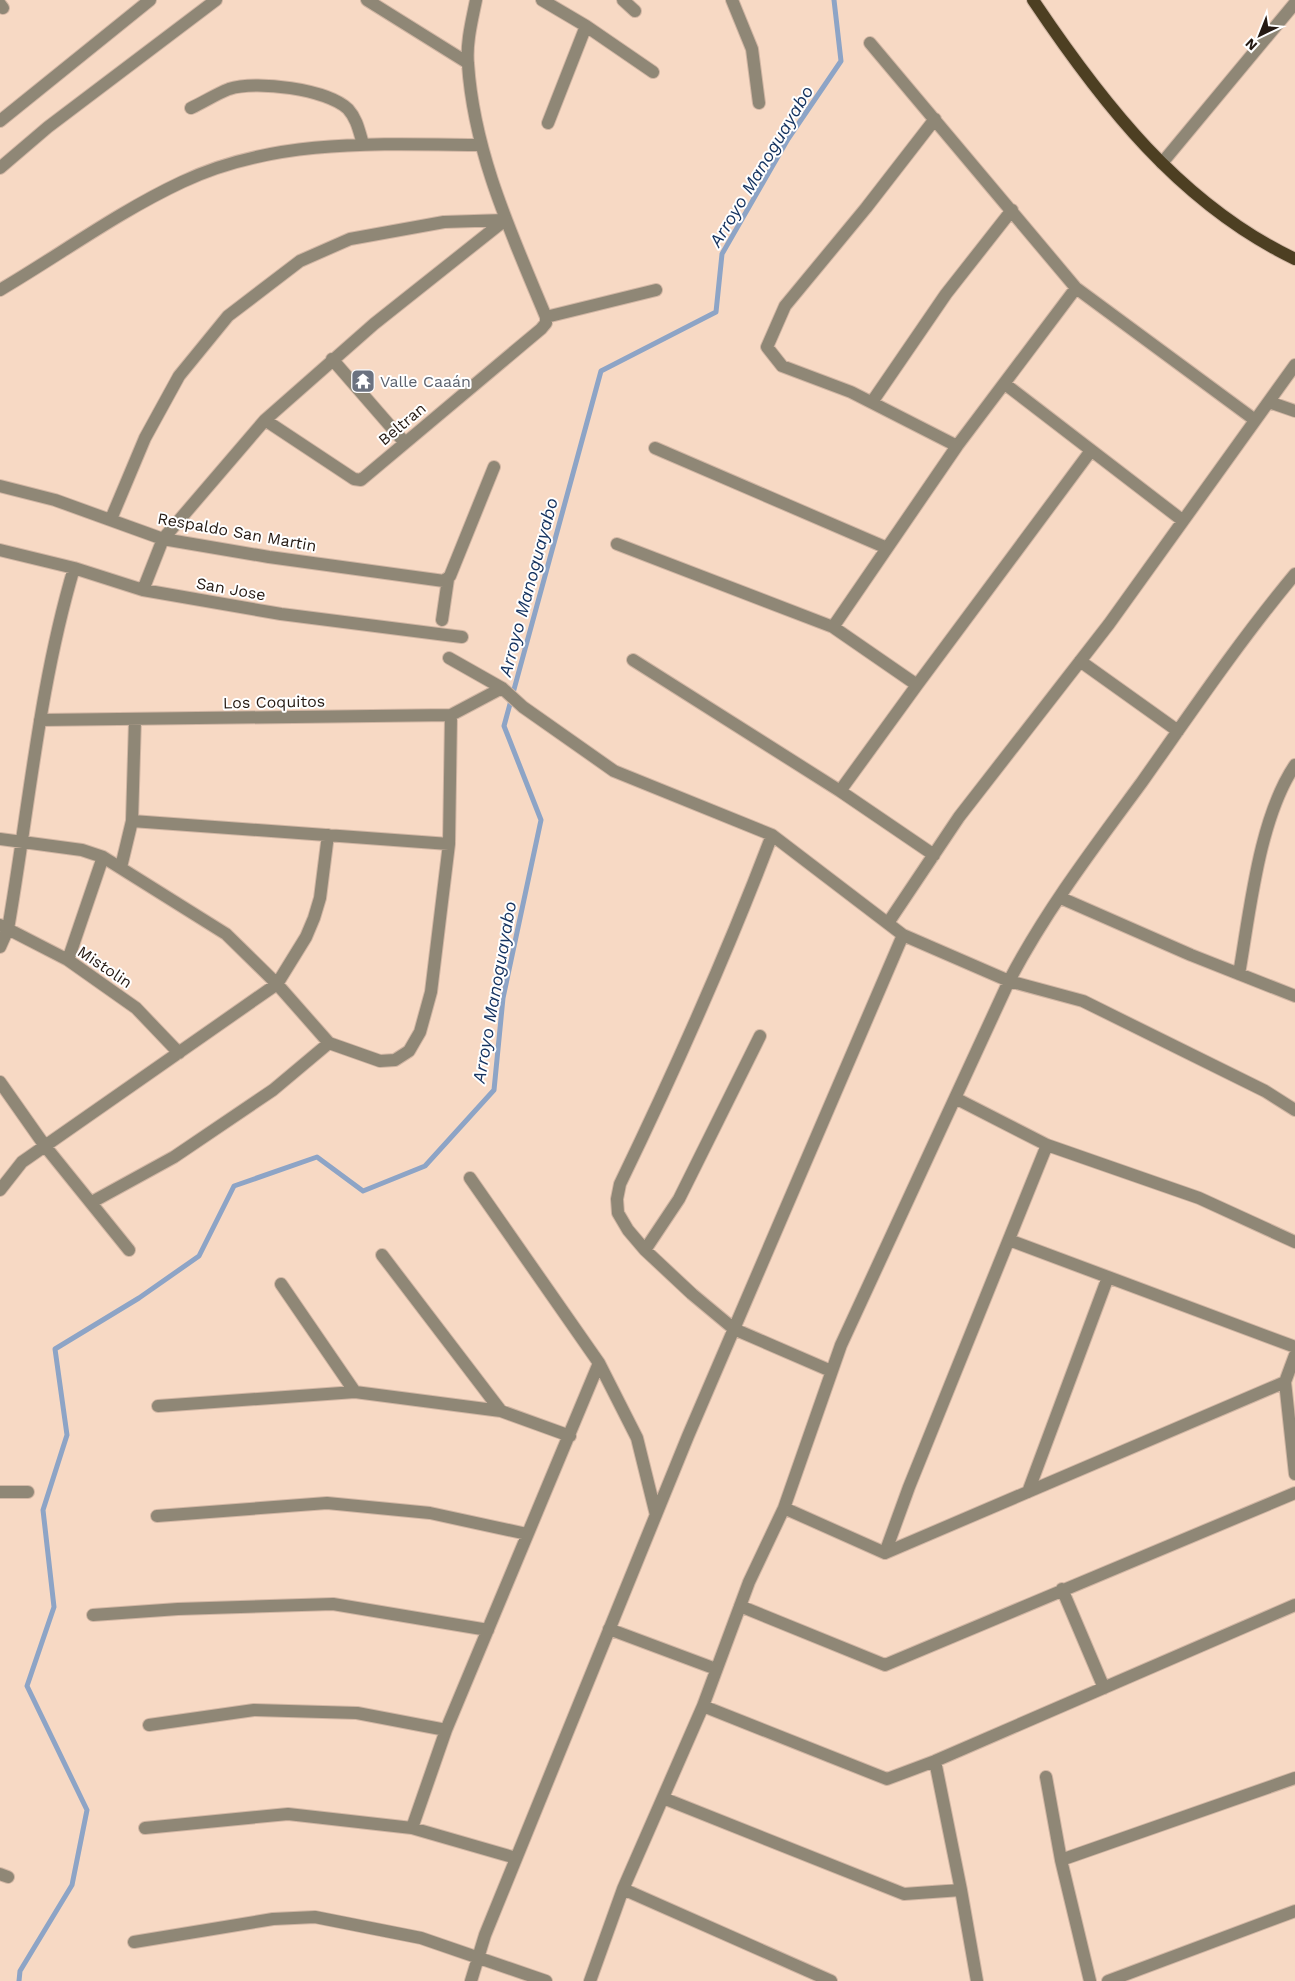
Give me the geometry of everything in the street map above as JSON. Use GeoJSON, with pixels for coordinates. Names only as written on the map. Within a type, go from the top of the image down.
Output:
{"type":"FeatureCollection","features":[{"type":"Feature","properties":{"kind":"main road"},"geometry":{"type":"LineString","coordinates":[[1038,2],[1104,100],[1162,163],[1231,222],[1269,246],[1295,259]]}},
{"type":"Feature","properties":{"kind":"street"},"geometry":{"type":"LineString","coordinates":[[0,121],[150,0]]}},
{"type":"Feature","properties":{"kind":"street"},"geometry":{"type":"LineString","coordinates":[[0,168],[48,127],[216,0]]}},
{"type":"Feature","properties":{"kind":"street"},"geometry":{"type":"LineString","coordinates":[[367,0],[468,63]]}},
{"type":"Feature","properties":{"kind":"street"},"geometry":{"type":"LineString","coordinates":[[476,0],[468,63],[480,145],[506,220],[546,317],[656,290]]}},
{"type":"Feature","properties":{"kind":"street"},"geometry":{"type":"LineString","coordinates":[[542,0],[586,26],[653,72]]}},
{"type":"Feature","properties":{"kind":"street"},"geometry":{"type":"LineString","coordinates":[[623,0],[635,11]]}},
{"type":"Feature","properties":{"kind":"street"},"geometry":{"type":"LineString","coordinates":[[732,0],[752,49],[759,103]]}},
{"type":"Feature","properties":{"kind":"street"},"geometry":{"type":"LineString","coordinates":[[1162,163],[1295,3]]}},
{"type":"Feature","properties":{"kind":"street"},"geometry":{"type":"LineString","coordinates":[[548,123],[586,26]]}},
{"type":"Feature","properties":{"kind":"street"},"geometry":{"type":"LineString","coordinates":[[870,43],[1076,288],[1255,420]]}},
{"type":"Feature","properties":{"kind":"street"},"geometry":{"type":"LineString","coordinates":[[191,108],[229,90],[251,85],[275,86],[330,98],[347,108],[357,121],[363,144]]}},
{"type":"Feature","properties":{"kind":"street"},"geometry":{"type":"LineString","coordinates":[[935,119],[866,208],[785,306],[767,347],[782,366],[851,392],[958,446]]}},
{"type":"Feature","properties":{"kind":"street"},"geometry":{"type":"LineString","coordinates":[[0,290],[129,209],[184,181],[233,164],[331,145],[480,145]]}},
{"type":"Feature","properties":{"kind":"street"},"geometry":{"type":"LineString","coordinates":[[872,402],[946,294],[1012,210]]}},
{"type":"Feature","properties":{"kind":"street"},"geometry":{"type":"LineString","coordinates":[[143,590],[162,538],[265,420],[332,360],[506,220]]}},
{"type":"Feature","properties":{"kind":"street"},"geometry":{"type":"LineString","coordinates":[[111,519],[145,438],[178,376],[228,316],[300,261],[350,238],[444,222],[506,220]]}},
{"type":"Feature","properties":{"kind":"street"},"geometry":{"type":"LineString","coordinates":[[833,627],[958,446],[1076,288]]}},
{"type":"Feature","properties":{"kind":"street","name":"Beltran"},"geometry":{"type":"LineString","coordinates":[[265,420],[354,479],[361,480],[541,329],[546,323],[546,317]]}},
{"type":"Feature","properties":{"kind":"street"},"geometry":{"type":"LineString","coordinates":[[332,360],[405,443]]}},
{"type":"Feature","properties":{"kind":"street"},"geometry":{"type":"LineString","coordinates":[[888,923],[959,817],[1080,661],[1295,365]]}},
{"type":"Feature","properties":{"kind":"street"},"geometry":{"type":"LineString","coordinates":[[1005,384],[1090,452],[1182,520]]}},
{"type":"Feature","properties":{"kind":"street"},"geometry":{"type":"LineString","coordinates":[[1269,402],[1295,411]]}},
{"type":"Feature","properties":{"kind":"street"},"geometry":{"type":"LineString","coordinates":[[655,448],[887,548]]}},
{"type":"Feature","properties":{"kind":"street"},"geometry":{"type":"LineString","coordinates":[[840,791],[1090,452]]}},
{"type":"Feature","properties":{"kind":"street"},"geometry":{"type":"LineString","coordinates":[[442,620],[446,580],[494,467]]}},
{"type":"Feature","properties":{"kind":"street","name":"Respaldo San Martin"},"geometry":{"type":"LineString","coordinates":[[0,486],[55,500],[162,538],[269,557],[446,580]]}},
{"type":"Feature","properties":{"kind":"street"},"geometry":{"type":"LineString","coordinates":[[617,544],[833,627],[917,685]]}},
{"type":"Feature","properties":{"kind":"street","name":"San Jose"},"geometry":{"type":"LineString","coordinates":[[0,550],[74,568],[143,590],[281,614],[462,637]]}},
{"type":"Feature","properties":{"kind":"street"},"geometry":{"type":"LineString","coordinates":[[0,947],[22,842],[40,720],[58,621],[74,568]]}},
{"type":"Feature","properties":{"kind":"street"},"geometry":{"type":"LineString","coordinates":[[590,1981],[624,1889],[703,1706],[740,1606],[784,1508],[831,1371],[1009,981],[1027,946],[1060,898],[1257,619],[1295,574]]}},
{"type":"Feature","properties":{"kind":"street"},"geometry":{"type":"LineString","coordinates":[[449,658],[502,688],[523,707],[614,771],[772,835],[903,935],[1009,981],[1083,1001],[1265,1091],[1295,1110]]}},
{"type":"Feature","properties":{"kind":"street"},"geometry":{"type":"LineString","coordinates":[[633,660],[840,791],[934,855]]}},
{"type":"Feature","properties":{"kind":"street"},"geometry":{"type":"LineString","coordinates":[[1080,661],[1178,731]]}},
{"type":"Feature","properties":{"kind":"street","name":"Los Coquitos"},"geometry":{"type":"LineString","coordinates":[[40,720],[451,715],[502,688]]}},
{"type":"Feature","properties":{"kind":"street"},"geometry":{"type":"LineString","coordinates":[[0,839],[82,850],[103,857],[121,867],[226,934],[277,984],[329,1043],[380,1061],[395,1060],[409,1051],[420,1032],[431,992],[449,844],[451,715]]}},
{"type":"Feature","properties":{"kind":"street"},"geometry":{"type":"LineString","coordinates":[[121,867],[132,821],[135,720]]}},
{"type":"Feature","properties":{"kind":"street"},"geometry":{"type":"LineString","coordinates":[[1239,974],[1258,864],[1282,784],[1295,765]]}},
{"type":"Feature","properties":{"kind":"street"},"geometry":{"type":"LineString","coordinates":[[132,821],[263,829],[449,844]]}},
{"type":"Feature","properties":{"kind":"street"},"geometry":{"type":"LineString","coordinates":[[0,1190],[22,1162],[277,984],[306,937],[314,918],[320,898],[328,835]]}},
{"type":"Feature","properties":{"kind":"street"},"geometry":{"type":"LineString","coordinates":[[772,835],[668,1086],[620,1184],[616,1199],[618,1213],[628,1230],[645,1250],[692,1294],[734,1329],[831,1371]]}},
{"type":"Feature","properties":{"kind":"street"},"geometry":{"type":"LineString","coordinates":[[68,960],[103,857]]}},
{"type":"Feature","properties":{"kind":"street"},"geometry":{"type":"LineString","coordinates":[[1060,898],[1295,996]]}},
{"type":"Feature","properties":{"kind":"street","name":"Mistolin"},"geometry":{"type":"LineString","coordinates":[[4,927],[68,960],[136,1008],[179,1053]]}},
{"type":"Feature","properties":{"kind":"street"},"geometry":{"type":"LineString","coordinates":[[470,1981],[477,1957],[516,1858],[656,1515],[903,935]]}},
{"type":"Feature","properties":{"kind":"street"},"geometry":{"type":"LineString","coordinates":[[645,1250],[679,1199],[760,1036]]}},
{"type":"Feature","properties":{"kind":"street"},"geometry":{"type":"LineString","coordinates":[[92,1202],[174,1156],[257,1102],[329,1043]]}},
{"type":"Feature","properties":{"kind":"street"},"geometry":{"type":"LineString","coordinates":[[0,1082],[45,1146],[129,1250]]}},
{"type":"Feature","properties":{"kind":"street"},"geometry":{"type":"LineString","coordinates":[[955,1098],[1047,1146],[1199,1198],[1295,1242]]}},
{"type":"Feature","properties":{"kind":"street"},"geometry":{"type":"LineString","coordinates":[[885,1553],[909,1487],[1047,1146]]}},
{"type":"Feature","properties":{"kind":"street"},"geometry":{"type":"LineString","coordinates":[[470,1178],[599,1363],[637,1438],[656,1515]]}},
{"type":"Feature","properties":{"kind":"street"},"geometry":{"type":"LineString","coordinates":[[1009,1240],[1295,1347]]}},
{"type":"Feature","properties":{"kind":"street"},"geometry":{"type":"LineString","coordinates":[[382,1255],[501,1411]]}},
{"type":"Feature","properties":{"kind":"street"},"geometry":{"type":"LineString","coordinates":[[1028,1492],[1108,1277]]}},
{"type":"Feature","properties":{"kind":"street"},"geometry":{"type":"LineString","coordinates":[[281,1284],[354,1392]]}},
{"type":"Feature","properties":{"kind":"street"},"geometry":{"type":"LineString","coordinates":[[1295,1355],[1285,1382],[1295,1474]]}},
{"type":"Feature","properties":{"kind":"street"},"geometry":{"type":"LineString","coordinates":[[412,1828],[446,1730],[599,1363]]}},
{"type":"Feature","properties":{"kind":"street"},"geometry":{"type":"LineString","coordinates":[[784,1508],[885,1553],[1285,1382]]}},
{"type":"Feature","properties":{"kind":"street"},"geometry":{"type":"LineString","coordinates":[[158,1406],[354,1392],[501,1411],[570,1436]]}},
{"type":"Feature","properties":{"kind":"street"},"geometry":{"type":"LineString","coordinates":[[0,1492],[28,1492]]}},
{"type":"Feature","properties":{"kind":"street"},"geometry":{"type":"LineString","coordinates":[[740,1606],[885,1665],[1062,1589],[1295,1494]]}},
{"type":"Feature","properties":{"kind":"street"},"geometry":{"type":"LineString","coordinates":[[157,1516],[327,1503],[430,1513],[527,1534]]}},
{"type":"Feature","properties":{"kind":"street"},"geometry":{"type":"LineString","coordinates":[[1062,1589],[1104,1688]]}},
{"type":"Feature","properties":{"kind":"street"},"geometry":{"type":"LineString","coordinates":[[93,1615],[178,1609],[333,1604],[488,1630]]}},
{"type":"Feature","properties":{"kind":"street"},"geometry":{"type":"LineString","coordinates":[[703,1706],[887,1779],[935,1761],[1295,1606]]}},
{"type":"Feature","properties":{"kind":"street"},"geometry":{"type":"LineString","coordinates":[[609,1629],[716,1669]]}},
{"type":"Feature","properties":{"kind":"street"},"geometry":{"type":"LineString","coordinates":[[149,1725],[254,1710],[357,1713],[446,1730]]}},
{"type":"Feature","properties":{"kind":"street"},"geometry":{"type":"LineString","coordinates":[[935,1761],[962,1890],[976,1981]]}},
{"type":"Feature","properties":{"kind":"street"},"geometry":{"type":"LineString","coordinates":[[1046,1777],[1061,1860],[1090,1981]]}},
{"type":"Feature","properties":{"kind":"street"},"geometry":{"type":"LineString","coordinates":[[1061,1860],[1295,1778]]}},
{"type":"Feature","properties":{"kind":"street"},"geometry":{"type":"LineString","coordinates":[[663,1798],[904,1894],[962,1890]]}},
{"type":"Feature","properties":{"kind":"street"},"geometry":{"type":"LineString","coordinates":[[145,1828],[288,1814],[412,1828],[516,1858]]}},
{"type":"Feature","properties":{"kind":"street"},"geometry":{"type":"LineString","coordinates":[[624,1889],[830,1981]]}},
{"type":"Feature","properties":{"kind":"street"},"geometry":{"type":"LineString","coordinates":[[1108,1981],[1295,1911]]}},
{"type":"Feature","properties":{"kind":"street"},"geometry":{"type":"LineString","coordinates":[[134,1942],[273,1919],[315,1917],[421,1938],[546,1981]]}},
{"type":"Feature","properties":{"kind":"waterway","name":"Arroyo Manoguayabo"},"geometry":{"type":"LineString","coordinates":[[19,1981],[20,1971],[72,1885],[87,1810],[27,1686],[54,1607],[43,1510],[67,1435],[55,1349],[139,1298],[199,1256],[234,1186],[317,1157],[363,1191],[425,1166],[494,1090],[503,998],[541,820],[504,726],[601,371],[716,312],[722,254],[788,139],[841,61],[834,0]]}},
{"type":"Feature","properties":{"kind":"place","name":"Valle Caaán"},"geometry":{"type":"Point","coordinates":[363,381]}}]}
